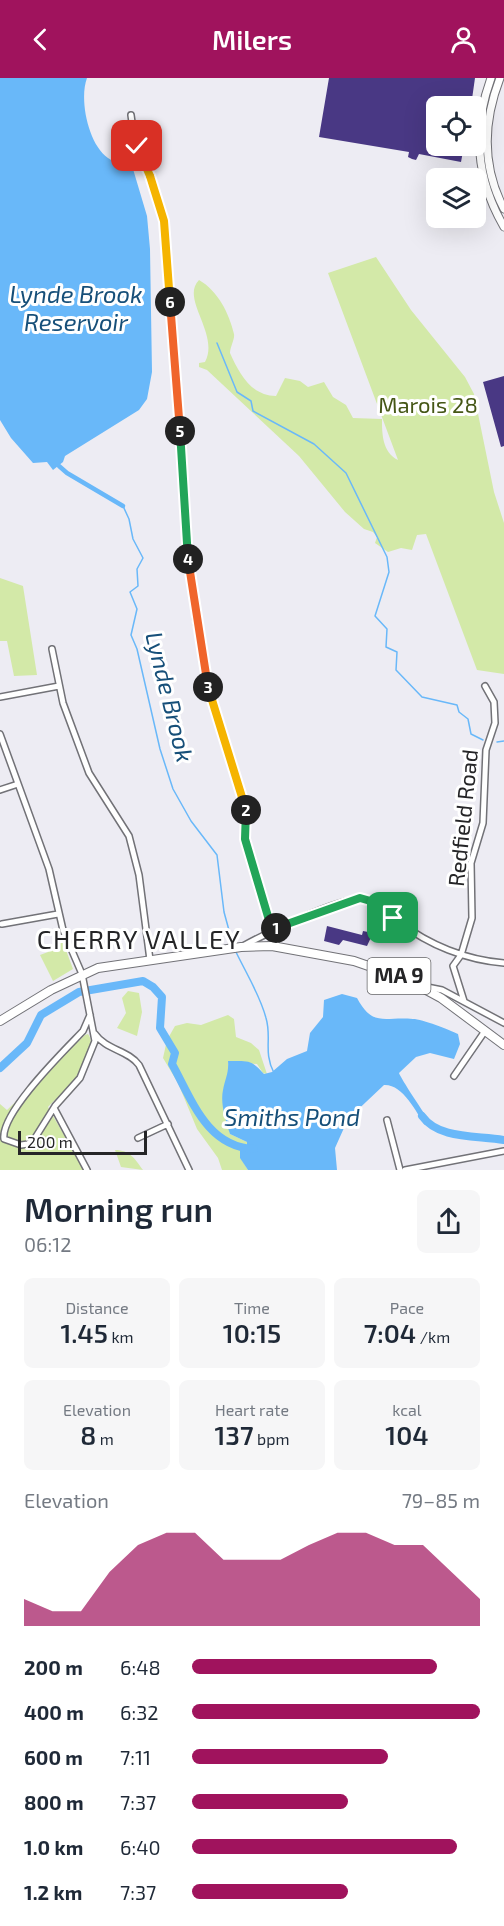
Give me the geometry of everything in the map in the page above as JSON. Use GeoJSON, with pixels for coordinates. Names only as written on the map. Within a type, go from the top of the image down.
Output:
{"type":"FeatureCollection","features":[{"type":"Feature","properties":{"kind":"highway","name":"MA 9"},"geometry":{"type":"LineString","coordinates":[[0,1021],[82,974],[102,967],[236,948],[277,946],[369,964],[421,986],[504,1046]]}},
{"type":"Feature","properties":{"kind":"main road"},"geometry":{"type":"LineString","coordinates":[[491,78],[480,114],[478,155],[489,198],[504,227]]}},
{"type":"Feature","properties":{"kind":"main road"},"geometry":{"type":"LineString","coordinates":[[500,78],[490,108],[487,143],[491,174],[504,209]]}},
{"type":"Feature","properties":{"kind":"street"},"geometry":{"type":"LineString","coordinates":[[131,115],[137,146],[158,197],[164,221],[188,552],[200,642],[211,698],[244,801],[245,839],[277,946]]}},
{"type":"Feature","properties":{"kind":"street"},"geometry":{"type":"LineString","coordinates":[[52,649],[59,686],[91,778],[128,831],[139,875],[150,960]]}},
{"type":"Feature","properties":{"kind":"street"},"geometry":{"type":"LineString","coordinates":[[0,697],[59,686]]}},
{"type":"Feature","properties":{"kind":"street","name":"Redfield Road"},"geometry":{"type":"LineString","coordinates":[[464,1000],[453,968],[454,961],[461,955],[471,918],[471,863],[483,823],[486,750],[496,717],[493,698],[485,686]]}},
{"type":"Feature","properties":{"kind":"street"},"geometry":{"type":"LineString","coordinates":[[0,735],[49,869],[63,932],[82,974],[94,1033],[94,1049],[82,1074],[54,1108],[35,1138],[25,1145],[15,1144],[2,1137],[1,1119]]}},
{"type":"Feature","properties":{"kind":"street"},"geometry":{"type":"LineString","coordinates":[[0,790],[18,784]]}},
{"type":"Feature","properties":{"kind":"street"},"geometry":{"type":"LineString","coordinates":[[236,948],[272,930],[349,900],[363,898],[374,902],[404,926],[461,955],[504,963]]}},
{"type":"Feature","properties":{"kind":"street"},"geometry":{"type":"LineString","coordinates":[[2,924],[58,914]]}},
{"type":"Feature","properties":{"kind":"street"},"geometry":{"type":"LineString","coordinates":[[421,986],[442,990],[504,1023]]}},
{"type":"Feature","properties":{"kind":"street"},"geometry":{"type":"LineString","coordinates":[[18,1092],[83,1031],[90,1015]]}},
{"type":"Feature","properties":{"kind":"street"},"geometry":{"type":"LineString","coordinates":[[454,1076],[485,1031]]}},
{"type":"Feature","properties":{"kind":"street"},"geometry":{"type":"LineString","coordinates":[[94,1033],[104,1044],[138,1063],[189,1170]]}},
{"type":"Feature","properties":{"kind":"street"},"geometry":{"type":"LineString","coordinates":[[54,1108],[87,1170]]}},
{"type":"Feature","properties":{"kind":"street"},"geometry":{"type":"LineString","coordinates":[[387,1120],[400,1170]]}},
{"type":"Feature","properties":{"kind":"street"},"geometry":{"type":"LineString","coordinates":[[138,1138],[168,1124]]}},
{"type":"Feature","properties":{"kind":"street"},"geometry":{"type":"LineString","coordinates":[[405,1170],[504,1151]]}},
{"type":"Feature","properties":{"kind":"green space","name":"Marois 28"},"geometry":{"type":"Polygon","coordinates":[[[376,257],[411,310],[465,377],[474,394],[494,492],[504,523],[504,674],[477,670],[426,534],[417,535],[412,550],[401,548],[388,552],[375,543],[377,537],[373,532],[364,529],[345,512],[299,456],[207,370],[199,367],[199,363],[205,362],[208,340],[194,297],[194,288],[199,280],[212,290],[226,311],[234,334],[230,353],[237,368],[253,388],[267,395],[276,396],[285,378],[300,381],[308,387],[324,382],[333,397],[346,405],[353,418],[382,419],[386,447],[398,460],[328,273],[376,257]]]}},
{"type":"Feature","properties":{"kind":"green space"},"geometry":{"type":"Polygon","coordinates":[[[0,578],[23,586],[37,675],[14,676],[7,641],[0,641],[0,578]]]}},
{"type":"Feature","properties":{"kind":"green space"},"geometry":{"type":"Polygon","coordinates":[[[63,942],[73,969],[53,981],[40,955],[48,952],[47,948],[63,942]]]}},
{"type":"Feature","properties":{"kind":"green space"},"geometry":{"type":"Polygon","coordinates":[[[128,991],[139,993],[142,1012],[137,1036],[117,1028],[126,1013],[122,998],[128,991]]]}},
{"type":"Feature","properties":{"kind":"green space"},"geometry":{"type":"Polygon","coordinates":[[[228,1015],[234,1019],[236,1037],[251,1043],[259,1050],[267,1074],[263,1073],[257,1064],[228,1062],[229,1075],[223,1091],[230,1134],[247,1142],[247,1147],[241,1150],[240,1157],[248,1170],[222,1170],[218,1158],[197,1129],[178,1083],[163,1058],[167,1040],[175,1026],[187,1023],[201,1025],[228,1015]]]}},
{"type":"Feature","properties":{"kind":"green space"},"geometry":{"type":"Polygon","coordinates":[[[88,1034],[91,1046],[82,1069],[70,1087],[48,1107],[84,1170],[0,1170],[0,1104],[7,1110],[88,1034]]]}},
{"type":"Feature","properties":{"kind":"green space"},"geometry":{"type":"Polygon","coordinates":[[[115,1150],[128,1153],[143,1170],[121,1167],[115,1150]]]}},
{"type":"Feature","properties":{"kind":"water","name":"Lynde Brook Reservoir"},"geometry":{"type":"Polygon","coordinates":[[[0,78],[87,78],[84,97],[90,132],[95,143],[108,158],[133,169],[147,216],[150,249],[152,372],[147,399],[139,410],[65,456],[63,462],[53,470],[47,462],[33,463],[11,438],[0,420],[0,78]]]}},
{"type":"Feature","properties":{"kind":"water","name":"Smiths Pond"},"geometry":{"type":"Polygon","coordinates":[[[342,994],[357,998],[374,1017],[417,1019],[458,1034],[460,1044],[454,1059],[430,1053],[416,1057],[399,1073],[430,1121],[425,1125],[403,1094],[391,1086],[384,1085],[348,1119],[335,1148],[337,1170],[248,1170],[240,1158],[240,1151],[247,1147],[247,1142],[230,1134],[224,1112],[222,1095],[228,1061],[249,1062],[264,1074],[272,1072],[287,1059],[307,1051],[310,1033],[323,1017],[324,1000],[342,994]]]}},
{"type":"Feature","properties":{"kind":"building"},"geometry":{"type":"Polygon","coordinates":[[[329,78],[475,78],[472,96],[426,96],[426,155],[419,154],[416,160],[408,157],[409,152],[319,137],[329,78]]]}},
{"type":"Feature","properties":{"kind":"building"},"geometry":{"type":"Polygon","coordinates":[[[430,156],[462,156],[461,162],[430,156]]]}},
{"type":"Feature","properties":{"kind":"building"},"geometry":{"type":"Polygon","coordinates":[[[504,376],[504,446],[501,447],[483,382],[504,376]]]}},
{"type":"Feature","properties":{"kind":"building"},"geometry":{"type":"Polygon","coordinates":[[[327,926],[362,935],[363,931],[373,933],[367,946],[343,940],[339,945],[324,941],[327,926]]]}},
{"type":"Feature","properties":{"kind":"waterway"},"geometry":{"type":"LineString","coordinates":[[217,343],[237,392],[251,401],[253,411],[314,444],[346,473],[387,557],[389,572],[375,616],[387,629],[386,647],[397,652],[396,670],[422,697],[457,705],[459,712],[468,719],[471,734],[483,740]]}},
{"type":"Feature","properties":{"kind":"waterway","name":"Lynde Brook"},"geometry":{"type":"LineString","coordinates":[[59,466],[123,506]]}},
{"type":"Feature","properties":{"kind":"waterway","name":"Lynde Brook"},"geometry":{"type":"LineString","coordinates":[[123,506],[129,519],[133,539],[143,558],[137,569],[138,586],[130,592],[137,609],[131,635],[137,649],[160,749],[173,789],[191,821],[217,855],[224,912],[233,945]]}},
{"type":"Feature","properties":{"kind":"waterway"},"geometry":{"type":"LineString","coordinates":[[497,742],[504,741]]}},
{"type":"Feature","properties":{"kind":"waterway","name":"Lynde Brook"},"geometry":{"type":"LineString","coordinates":[[236,952],[263,1009],[268,1025],[269,1058],[274,1073]]}},
{"type":"Feature","properties":{"kind":"waterway"},"geometry":{"type":"LineString","coordinates":[[0,1068],[27,1043],[41,1015],[79,992],[143,981],[153,987],[162,997],[160,1028],[175,1053],[172,1064],[194,1106],[213,1131],[224,1140],[254,1149]]}},
{"type":"Feature","properties":{"kind":"waterway"},"geometry":{"type":"LineString","coordinates":[[422,1116],[429,1124],[449,1133],[504,1140]]}},
{"type":"Feature","properties":{"kind":"district","name":"CHERRY VALLEY"},"geometry":{"type":"Point","coordinates":[139,940]}},
{"type":"Feature","properties":{"kind":"route"},"geometry":{"type":"LineString","coordinates":[[137,146],[153,182],[164,221],[188,552],[200,642],[219,729],[244,801],[245,839],[272,930],[349,900],[363,898],[374,902],[393,918]]}}]}
